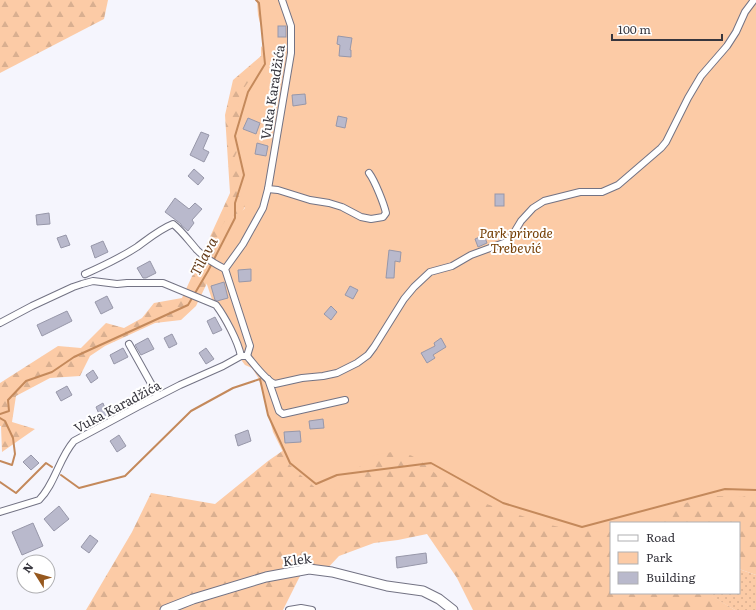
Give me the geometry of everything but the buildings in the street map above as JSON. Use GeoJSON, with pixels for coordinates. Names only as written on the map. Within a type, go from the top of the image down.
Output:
{"type":"FeatureCollection","features":[{"type":"Feature","properties":{"kind":"street","name":"Vuka Karadžića"},"geometry":{"type":"LineString","coordinates":[[225,269],[243,244],[263,208],[268,189],[291,53],[291,26],[282,0]]}},
{"type":"Feature","properties":{"kind":"street"},"geometry":{"type":"LineString","coordinates":[[0,323],[73,287],[93,281],[117,284],[127,282],[164,283],[216,305],[221,311],[244,356],[272,382],[276,384],[302,378],[338,373],[357,363],[368,355],[404,299],[430,272],[452,266],[470,255],[508,241],[521,221],[533,208],[544,201],[580,192],[602,192],[618,185],[661,148],[666,142],[701,76],[727,46],[736,32],[745,12],[754,0]]}},
{"type":"Feature","properties":{"kind":"street"},"geometry":{"type":"LineString","coordinates":[[268,189],[278,190],[310,200],[329,203],[361,217],[371,219],[383,217],[386,213],[385,208],[374,180],[369,173]]}},
{"type":"Feature","properties":{"kind":"street"},"geometry":{"type":"LineString","coordinates":[[85,274],[107,264],[135,248],[167,226],[173,224],[179,228],[197,250],[214,264],[225,269],[250,346],[244,356]]}},
{"type":"Feature","properties":{"kind":"street"},"geometry":{"type":"LineString","coordinates":[[129,344],[158,396]]}},
{"type":"Feature","properties":{"kind":"street","name":"Vuka Karadžića"},"geometry":{"type":"LineString","coordinates":[[0,512],[39,500],[50,485],[68,448],[74,441],[158,396],[244,356]]}},
{"type":"Feature","properties":{"kind":"street"},"geometry":{"type":"LineString","coordinates":[[268,379],[279,411],[283,414],[345,400]]}},
{"type":"Feature","properties":{"kind":"street","name":"Klek"},"geometry":{"type":"LineString","coordinates":[[166,610],[193,599],[266,576],[292,573],[309,569],[332,572],[387,586],[423,591],[440,599],[453,610]]}},
{"type":"Feature","properties":{"kind":"street"},"geometry":{"type":"LineString","coordinates":[[289,610],[302,608],[312,610]]}},
{"type":"Feature","properties":{"kind":"green space"},"geometry":{"type":"Polygon","coordinates":[[[0,0],[108,0],[104,19],[0,73],[0,0]]]}},
{"type":"Feature","properties":{"kind":"green space","name":"Park prirode Trebević"},"geometry":{"type":"Polygon","coordinates":[[[256,0],[756,0],[756,494],[742,497],[711,496],[695,499],[682,505],[656,522],[610,522],[610,532],[559,527],[480,502],[464,495],[452,487],[416,458],[399,452],[378,454],[372,457],[364,463],[342,486],[335,490],[319,491],[297,472],[290,465],[273,432],[259,379],[252,368],[245,365],[242,361],[215,308],[203,273],[209,258],[218,250],[217,248],[222,225],[229,218],[245,208],[240,190],[249,172],[247,169],[232,163],[239,147],[230,135],[231,132],[240,129],[242,122],[243,116],[238,104],[241,93],[265,60],[263,35],[258,15],[256,0]]]}},
{"type":"Feature","properties":{"kind":"green space"},"geometry":{"type":"Polygon","coordinates":[[[756,0],[756,575],[740,569],[740,522],[610,522],[610,594],[713,594],[712,596],[735,610],[473,610],[457,578],[427,534],[374,543],[339,556],[324,572],[301,574],[283,610],[86,610],[132,532],[151,493],[215,504],[268,461],[311,431],[756,0]]]}},
{"type":"Feature","properties":{"kind":"green space"},"geometry":{"type":"Polygon","coordinates":[[[261,46],[272,61],[259,181],[235,225],[196,306],[181,320],[155,323],[105,346],[90,356],[80,376],[50,378],[16,396],[12,422],[35,429],[2,452],[0,426],[0,383],[58,346],[81,348],[106,323],[124,328],[142,318],[154,303],[182,298],[230,193],[225,115],[233,80],[261,56],[261,46]]]}},
{"type":"Feature","properties":{"kind":"green space"},"geometry":{"type":"Polygon","coordinates":[[[740,569],[756,575],[756,610],[735,610],[711,596],[713,594],[740,594],[740,569]]]}},
{"type":"Feature","properties":{"kind":"waterway","name":"Tilava"},"geometry":{"type":"LineString","coordinates":[[0,414],[9,411],[8,400],[26,381],[52,372],[74,357],[188,305],[208,271],[235,218],[235,203],[244,175],[235,136],[248,92],[265,64],[259,3],[256,0]]}},
{"type":"Feature","properties":{"kind":"waterway"},"geometry":{"type":"LineString","coordinates":[[61,475],[79,488],[125,476],[191,411],[233,388],[260,379],[268,415],[290,463],[316,484],[337,475],[431,463],[503,503],[582,527],[725,489],[756,490]]}},
{"type":"Feature","properties":{"kind":"waterway"},"geometry":{"type":"LineString","coordinates":[[0,418],[5,421],[13,438],[15,454],[12,465],[0,461]]}},
{"type":"Feature","properties":{"kind":"waterway"},"geometry":{"type":"LineString","coordinates":[[0,482],[16,493],[46,463],[52,467]]}}]}
